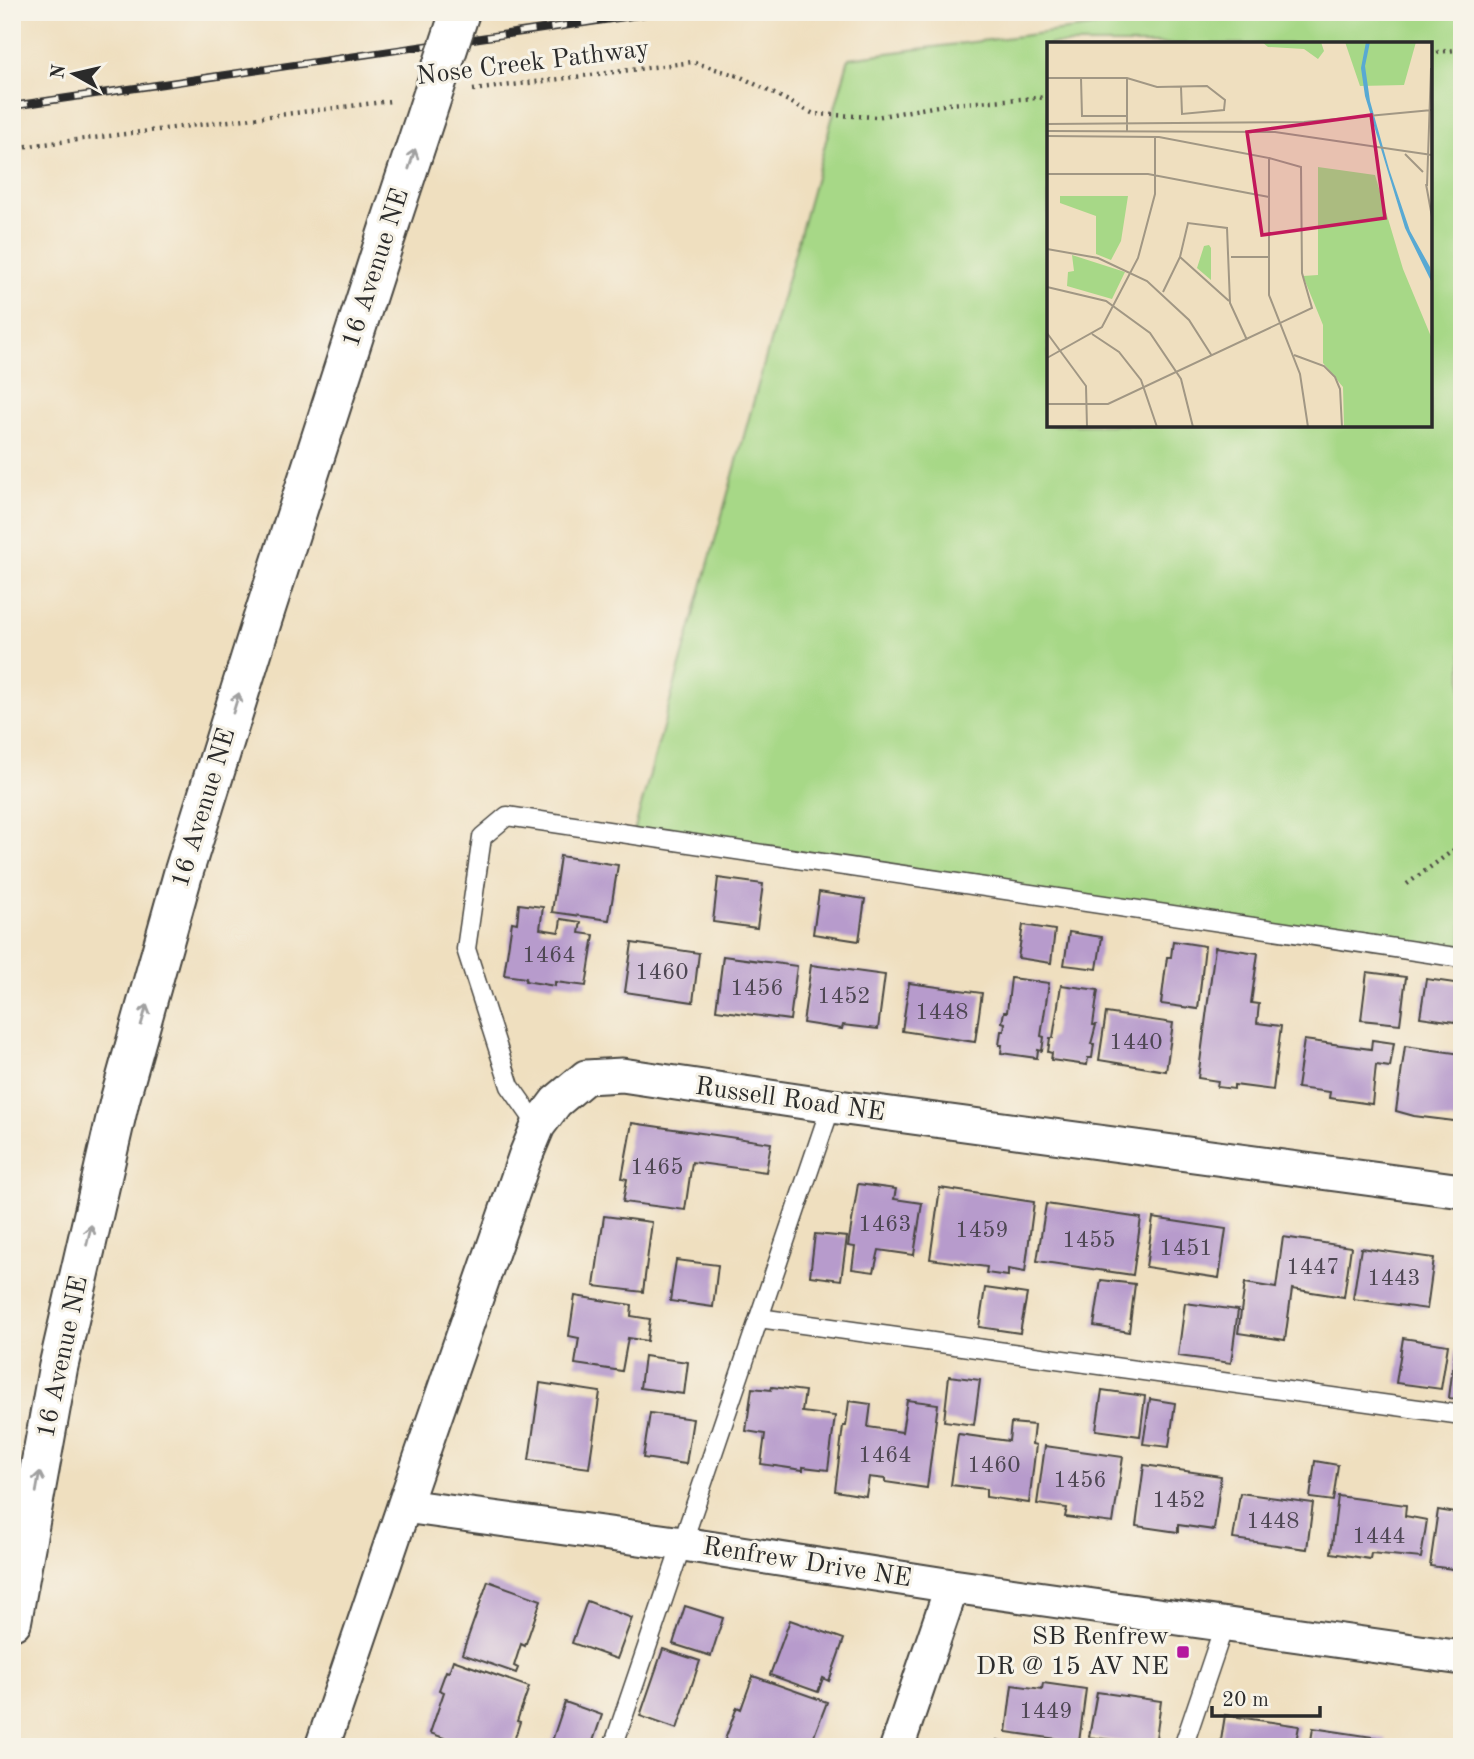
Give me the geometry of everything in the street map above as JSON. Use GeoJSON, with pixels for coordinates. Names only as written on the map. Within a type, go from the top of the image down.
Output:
{"type":"FeatureCollection","features":[{"type":"Feature","properties":{"kind":"highway","name":"16 Avenue NE"},"geometry":{"type":"LineString","coordinates":[[12,1621],[58,1368],[120,1099],[191,848],[268,601],[460,12]]}},
{"type":"Feature","properties":{"kind":"street","name":"Russell Road NE"},"geometry":{"type":"LineString","coordinates":[[404,1506],[538,1126],[555,1102],[586,1077],[622,1075],[831,1106],[1462,1191]]}},
{"type":"Feature","properties":{"kind":"street","name":"Renfrew Drive NE"},"geometry":{"type":"LineString","coordinates":[[404,1506],[1462,1658]]}},
{"type":"Feature","properties":{"kind":"street"},"geometry":{"type":"LineString","coordinates":[[322,1747],[404,1506]]}},
{"type":"Feature","properties":{"kind":"street"},"geometry":{"type":"LineString","coordinates":[[897,1747],[952,1586]]}},
{"type":"Feature","properties":{"kind":"lane"},"geometry":{"type":"LineString","coordinates":[[538,1126],[510,1086],[466,949],[481,837],[507,816],[1462,958]]}},
{"type":"Feature","properties":{"kind":"lane"},"geometry":{"type":"LineString","coordinates":[[612,1747],[831,1106]]}},
{"type":"Feature","properties":{"kind":"lane"},"geometry":{"type":"LineString","coordinates":[[759,1318],[1462,1415]]}},
{"type":"Feature","properties":{"kind":"lane"},"geometry":{"type":"LineString","coordinates":[[1182,1747],[1225,1623]]}},
{"type":"Feature","properties":{"kind":"path"},"geometry":{"type":"LineString","coordinates":[[1432,53],[1462,49]]}},
{"type":"Feature","properties":{"kind":"path","name":"Nose Creek Pathway"},"geometry":{"type":"LineString","coordinates":[[465,91],[693,62],[741,77],[814,114],[876,117],[949,104],[1047,97]]}},
{"type":"Feature","properties":{"kind":"path","name":"Nose Creek Pathway"},"geometry":{"type":"LineString","coordinates":[[12,148],[396,100]]}},
{"type":"Feature","properties":{"kind":"path"},"geometry":{"type":"LineString","coordinates":[[1407,884],[1462,844]]}},
{"type":"Feature","properties":{"kind":"green space"},"geometry":{"type":"Polygon","coordinates":[[[1206,12],[1462,12],[1462,958],[633,835],[849,58],[1206,12]]]}},
{"type":"Feature","properties":{"kind":"building"},"geometry":{"type":"Polygon","coordinates":[[[560,856],[618,865],[609,920],[552,912],[560,856]]]}},
{"type":"Feature","properties":{"kind":"building"},"geometry":{"type":"Polygon","coordinates":[[[718,878],[763,884],[757,928],[713,922],[718,878]]]}},
{"type":"Feature","properties":{"kind":"building"},"geometry":{"type":"Polygon","coordinates":[[[819,892],[865,899],[859,941],[813,934],[819,892]]]}},
{"type":"Feature","properties":{"kind":"building"},"geometry":{"type":"Polygon","coordinates":[[[519,904],[543,907],[540,929],[559,932],[561,919],[581,922],[579,933],[594,935],[586,986],[555,982],[555,986],[504,975],[512,922],[517,923],[519,904]]]}},
{"type":"Feature","properties":{"kind":"building"},"geometry":{"type":"Polygon","coordinates":[[[1023,925],[1055,930],[1051,963],[1018,958],[1023,925]]]}},
{"type":"Feature","properties":{"kind":"building"},"geometry":{"type":"Polygon","coordinates":[[[1069,932],[1102,937],[1097,969],[1064,965],[1069,932]]]}},
{"type":"Feature","properties":{"kind":"building"},"geometry":{"type":"Polygon","coordinates":[[[1173,941],[1205,946],[1198,1009],[1161,1004],[1167,957],[1171,957],[1173,941]]]}},
{"type":"Feature","properties":{"kind":"building"},"geometry":{"type":"Polygon","coordinates":[[[632,943],[699,953],[693,1002],[625,992],[632,943]]]}},
{"type":"Feature","properties":{"kind":"building"},"geometry":{"type":"Polygon","coordinates":[[[1215,947],[1258,953],[1251,1003],[1259,1004],[1257,1023],[1281,1026],[1273,1090],[1234,1085],[1234,1089],[1217,1087],[1218,1081],[1198,1078],[1215,947]]]}},
{"type":"Feature","properties":{"kind":"building"},"geometry":{"type":"Polygon","coordinates":[[[723,956],[797,966],[790,1020],[716,1010],[723,956]]]}},
{"type":"Feature","properties":{"kind":"building"},"geometry":{"type":"Polygon","coordinates":[[[811,965],[885,975],[878,1029],[843,1025],[842,1029],[803,1023],[811,965]]]}},
{"type":"Feature","properties":{"kind":"building"},"geometry":{"type":"Polygon","coordinates":[[[1367,972],[1406,977],[1400,1024],[1361,1020],[1367,972]]]}},
{"type":"Feature","properties":{"kind":"building"},"geometry":{"type":"Polygon","coordinates":[[[1011,978],[1049,983],[1041,1036],[1044,1037],[1042,1051],[1038,1050],[1037,1058],[1001,1053],[1002,1045],[999,1045],[1005,1023],[1002,1022],[1004,1012],[1007,1012],[1011,978]]]}},
{"type":"Feature","properties":{"kind":"building"},"geometry":{"type":"Polygon","coordinates":[[[1426,979],[1462,984],[1462,1023],[1420,1017],[1426,979]]]}},
{"type":"Feature","properties":{"kind":"building"},"geometry":{"type":"Polygon","coordinates":[[[909,983],[982,993],[975,1042],[902,1031],[909,983]]]}},
{"type":"Feature","properties":{"kind":"building"},"geometry":{"type":"Polygon","coordinates":[[[1061,985],[1098,990],[1093,1025],[1096,1025],[1091,1044],[1094,1044],[1092,1058],[1088,1058],[1087,1065],[1051,1060],[1052,1053],[1048,1052],[1050,1038],[1053,1038],[1061,985]]]}},
{"type":"Feature","properties":{"kind":"building"},"geometry":{"type":"Polygon","coordinates":[[[1106,1013],[1173,1023],[1166,1071],[1099,1060],[1106,1013]]]}},
{"type":"Feature","properties":{"kind":"building"},"geometry":{"type":"Polygon","coordinates":[[[1304,1040],[1371,1049],[1372,1040],[1394,1043],[1390,1067],[1376,1065],[1372,1104],[1329,1098],[1330,1092],[1297,1088],[1304,1040]]]}},
{"type":"Feature","properties":{"kind":"building"},"geometry":{"type":"Polygon","coordinates":[[[1405,1046],[1462,1054],[1462,1122],[1396,1111],[1405,1046]]]}},
{"type":"Feature","properties":{"kind":"building"},"geometry":{"type":"Polygon","coordinates":[[[632,1123],[771,1143],[766,1172],[692,1162],[685,1210],[623,1202],[627,1179],[622,1178],[632,1123]]]}},
{"type":"Feature","properties":{"kind":"building"},"geometry":{"type":"Polygon","coordinates":[[[858,1184],[896,1189],[894,1199],[922,1203],[914,1255],[879,1250],[874,1272],[852,1269],[855,1247],[848,1246],[858,1184]]]}},
{"type":"Feature","properties":{"kind":"building"},"geometry":{"type":"Polygon","coordinates":[[[940,1188],[1034,1202],[1025,1272],[1008,1269],[1008,1276],[986,1273],[987,1267],[930,1259],[940,1188]]]}},
{"type":"Feature","properties":{"kind":"building"},"geometry":{"type":"Polygon","coordinates":[[[1046,1204],[1141,1218],[1133,1275],[1037,1261],[1046,1204]]]}},
{"type":"Feature","properties":{"kind":"building"},"geometry":{"type":"Polygon","coordinates":[[[604,1216],[652,1222],[643,1292],[594,1286],[604,1216]]]}},
{"type":"Feature","properties":{"kind":"building"},"geometry":{"type":"Polygon","coordinates":[[[1153,1218],[1226,1229],[1219,1278],[1146,1267],[1153,1218]]]}},
{"type":"Feature","properties":{"kind":"building"},"geometry":{"type":"Polygon","coordinates":[[[815,1234],[847,1237],[841,1280],[810,1276],[815,1234]]]}},
{"type":"Feature","properties":{"kind":"building"},"geometry":{"type":"Polygon","coordinates":[[[1283,1237],[1351,1247],[1344,1297],[1292,1289],[1285,1340],[1238,1333],[1245,1283],[1276,1288],[1283,1237]]]}},
{"type":"Feature","properties":{"kind":"building"},"geometry":{"type":"Polygon","coordinates":[[[1361,1248],[1434,1258],[1427,1309],[1353,1299],[1361,1248]]]}},
{"type":"Feature","properties":{"kind":"building"},"geometry":{"type":"Polygon","coordinates":[[[676,1260],[718,1265],[713,1307],[670,1301],[676,1260]]]}},
{"type":"Feature","properties":{"kind":"building"},"geometry":{"type":"Polygon","coordinates":[[[1101,1280],[1135,1284],[1129,1332],[1094,1326],[1101,1280]]]}},
{"type":"Feature","properties":{"kind":"building"},"geometry":{"type":"Polygon","coordinates":[[[985,1288],[1027,1294],[1020,1333],[979,1327],[985,1288]]]}},
{"type":"Feature","properties":{"kind":"building"},"geometry":{"type":"Polygon","coordinates":[[[575,1296],[632,1305],[631,1316],[650,1319],[647,1341],[628,1338],[622,1371],[575,1364],[579,1338],[569,1336],[575,1296]]]}},
{"type":"Feature","properties":{"kind":"building"},"geometry":{"type":"Polygon","coordinates":[[[1185,1303],[1238,1310],[1231,1363],[1178,1356],[1185,1303]]]}},
{"type":"Feature","properties":{"kind":"building"},"geometry":{"type":"Polygon","coordinates":[[[1403,1338],[1448,1345],[1441,1389],[1396,1383],[1403,1338]]]}},
{"type":"Feature","properties":{"kind":"building"},"geometry":{"type":"Polygon","coordinates":[[[1455,1350],[1462,1351],[1462,1400],[1449,1398],[1455,1350]]]}},
{"type":"Feature","properties":{"kind":"building"},"geometry":{"type":"Polygon","coordinates":[[[644,1356],[688,1362],[684,1394],[640,1388],[644,1356]]]}},
{"type":"Feature","properties":{"kind":"building"},"geometry":{"type":"Polygon","coordinates":[[[949,1376],[980,1380],[974,1425],[944,1421],[949,1376]]]}},
{"type":"Feature","properties":{"kind":"building"},"geometry":{"type":"Polygon","coordinates":[[[540,1383],[600,1392],[589,1468],[529,1460],[540,1383]]]}},
{"type":"Feature","properties":{"kind":"building"},"geometry":{"type":"Polygon","coordinates":[[[772,1387],[805,1391],[802,1412],[835,1416],[828,1470],[803,1467],[803,1470],[761,1464],[765,1434],[746,1431],[752,1388],[771,1390],[772,1387]]]}},
{"type":"Feature","properties":{"kind":"building"},"geometry":{"type":"Polygon","coordinates":[[[1102,1390],[1145,1396],[1140,1436],[1096,1430],[1102,1390]]]}},
{"type":"Feature","properties":{"kind":"building"},"geometry":{"type":"Polygon","coordinates":[[[1150,1399],[1175,1403],[1169,1447],[1143,1444],[1150,1399]]]}},
{"type":"Feature","properties":{"kind":"building"},"geometry":{"type":"Polygon","coordinates":[[[907,1400],[938,1404],[927,1488],[869,1477],[866,1496],[835,1491],[849,1401],[871,1404],[868,1427],[902,1432],[907,1400]]]}},
{"type":"Feature","properties":{"kind":"building"},"geometry":{"type":"Polygon","coordinates":[[[650,1413],[693,1419],[686,1464],[643,1458],[650,1413]]]}},
{"type":"Feature","properties":{"kind":"building"},"geometry":{"type":"Polygon","coordinates":[[[1011,1423],[1034,1425],[1032,1444],[1036,1445],[1029,1503],[986,1497],[986,1489],[951,1485],[958,1434],[1009,1441],[1011,1423]]]}},
{"type":"Feature","properties":{"kind":"building"},"geometry":{"type":"Polygon","coordinates":[[[1045,1446],[1123,1457],[1113,1523],[1065,1517],[1067,1508],[1037,1504],[1045,1446]]]}},
{"type":"Feature","properties":{"kind":"building"},"geometry":{"type":"Polygon","coordinates":[[[1315,1461],[1338,1465],[1333,1501],[1310,1498],[1315,1461]]]}},
{"type":"Feature","properties":{"kind":"building"},"geometry":{"type":"Polygon","coordinates":[[[1144,1465],[1221,1476],[1214,1530],[1178,1525],[1178,1532],[1136,1526],[1144,1465]]]}},
{"type":"Feature","properties":{"kind":"building"},"geometry":{"type":"Polygon","coordinates":[[[1240,1493],[1313,1503],[1307,1549],[1233,1539],[1240,1493]]]}},
{"type":"Feature","properties":{"kind":"building"},"geometry":{"type":"Polygon","coordinates":[[[1338,1496],[1406,1505],[1405,1516],[1427,1520],[1421,1558],[1371,1553],[1370,1559],[1331,1553],[1338,1496]]]}},
{"type":"Feature","properties":{"kind":"building"},"geometry":{"type":"Polygon","coordinates":[[[1438,1510],[1462,1514],[1461,1570],[1430,1566],[1438,1510]]]}},
{"type":"Feature","properties":{"kind":"building"},"geometry":{"type":"Polygon","coordinates":[[[488,1581],[541,1600],[525,1646],[521,1644],[514,1666],[518,1668],[516,1673],[462,1654],[488,1581]]]}},
{"type":"Feature","properties":{"kind":"building"},"geometry":{"type":"Polygon","coordinates":[[[587,1601],[632,1618],[617,1659],[572,1643],[587,1601]]]}},
{"type":"Feature","properties":{"kind":"building"},"geometry":{"type":"Polygon","coordinates":[[[685,1606],[723,1618],[711,1656],[673,1644],[685,1606]]]}},
{"type":"Feature","properties":{"kind":"building"},"geometry":{"type":"Polygon","coordinates":[[[790,1620],[844,1639],[829,1681],[823,1678],[818,1692],[770,1675],[790,1620]]]}},
{"type":"Feature","properties":{"kind":"building"},"geometry":{"type":"Polygon","coordinates":[[[663,1649],[700,1661],[677,1729],[640,1716],[663,1649]]]}},
{"type":"Feature","properties":{"kind":"building"},"geometry":{"type":"Polygon","coordinates":[[[453,1660],[529,1687],[517,1721],[520,1722],[512,1747],[469,1747],[430,1733],[444,1692],[439,1690],[453,1660]]]}},
{"type":"Feature","properties":{"kind":"building"},"geometry":{"type":"Polygon","coordinates":[[[753,1676],[827,1702],[812,1741],[808,1740],[805,1747],[723,1745],[737,1707],[741,1709],[753,1676]]]}},
{"type":"Feature","properties":{"kind":"building"},"geometry":{"type":"Polygon","coordinates":[[[1043,1683],[1086,1689],[1079,1742],[1006,1732],[1012,1685],[1042,1689],[1043,1683]]]}},
{"type":"Feature","properties":{"kind":"building"},"geometry":{"type":"Polygon","coordinates":[[[1097,1692],[1161,1701],[1155,1746],[1089,1737],[1097,1692]]]}},
{"type":"Feature","properties":{"kind":"building"},"geometry":{"type":"Polygon","coordinates":[[[565,1702],[602,1715],[591,1747],[550,1747],[565,1702]]]}},
{"type":"Feature","properties":{"kind":"building"},"geometry":{"type":"Polygon","coordinates":[[[1225,1715],[1299,1726],[1295,1747],[1220,1747],[1225,1715]]]}},
{"type":"Feature","properties":{"kind":"building"},"geometry":{"type":"Polygon","coordinates":[[[1313,1728],[1386,1739],[1384,1747],[1310,1747],[1313,1728]]]}},
{"type":"Feature","properties":{"kind":"building"},"geometry":{"type":"Polygon","coordinates":[[[997,1740],[1011,1744],[1017,1747],[994,1747],[997,1740]]]}},
{"type":"Feature","properties":{"kind":"railway"},"geometry":{"type":"LineString","coordinates":[[12,106],[659,12]]}},
{"type":"Feature","properties":{"kind":"place","name":"SB Renfrew DR @ 15 AV NE"},"geometry":{"type":"Point","coordinates":[1183,1652]}}]}
